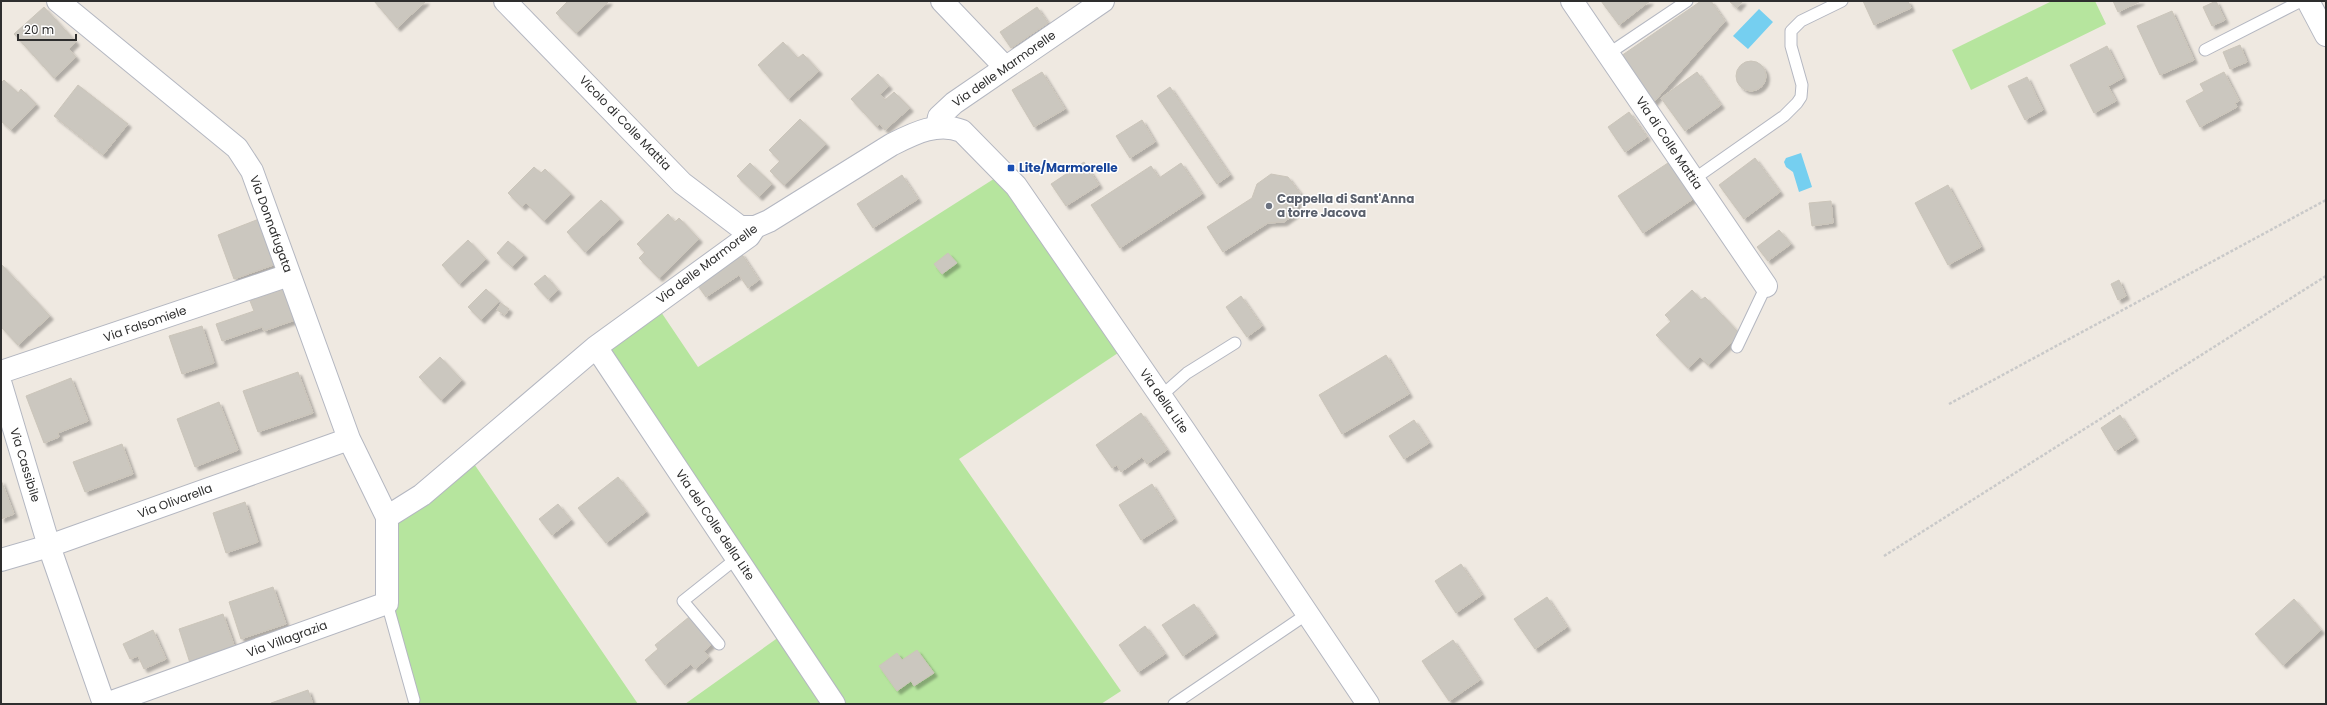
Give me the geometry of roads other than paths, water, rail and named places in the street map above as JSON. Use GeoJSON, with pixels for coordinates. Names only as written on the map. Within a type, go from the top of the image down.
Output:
{"type":"FeatureCollection","features":[{"type":"Feature","properties":{"kind":"street","name":"Via Donnafugata"},"geometry":{"type":"LineString","coordinates":[[58,1],[237,148],[252,171],[349,439],[387,516]]}},
{"type":"Feature","properties":{"kind":"street","name":"Vicolo di Colle Mattia"},"geometry":{"type":"LineString","coordinates":[[505,1],[682,183],[740,227],[755,227]]}},
{"type":"Feature","properties":{"kind":"street"},"geometry":{"type":"LineString","coordinates":[[942,1],[1005,67]]}},
{"type":"Feature","properties":{"kind":"street","name":"Via delle Marmorelle"},"geometry":{"type":"LineString","coordinates":[[387,516],[422,495],[596,346],[749,236],[755,227],[769,221],[891,145],[911,135],[936,127],[939,117],[954,103],[1103,1]]}},
{"type":"Feature","properties":{"kind":"street","name":"Via di Colle Mattia"},"geometry":{"type":"LineString","coordinates":[[1572,1],[1766,286]]}},
{"type":"Feature","properties":{"kind":"street"},"geometry":{"type":"LineString","coordinates":[[2308,1],[2326,35]]}},
{"type":"Feature","properties":{"kind":"street","name":"Via della Lite"},"geometry":{"type":"LineString","coordinates":[[936,127],[952,127],[962,131],[1016,186],[1161,396],[1368,704]]}},
{"type":"Feature","properties":{"kind":"street","name":"Via Falsomiele"},"geometry":{"type":"LineString","coordinates":[[1,372],[289,275]]}},
{"type":"Feature","properties":{"kind":"street","name":"Via del Colle della Lite"},"geometry":{"type":"LineString","coordinates":[[596,346],[834,704]]}},
{"type":"Feature","properties":{"kind":"street","name":"Via Cassibile"},"geometry":{"type":"LineString","coordinates":[[1,385],[49,546]]}},
{"type":"Feature","properties":{"kind":"street","name":"Via Olivarella"},"geometry":{"type":"LineString","coordinates":[[1,560],[49,546],[349,439]]}},
{"type":"Feature","properties":{"kind":"street"},"geometry":{"type":"LineString","coordinates":[[387,516],[387,603]]}},
{"type":"Feature","properties":{"kind":"street","name":"Via Villagrazia"},"geometry":{"type":"LineString","coordinates":[[49,546],[105,704],[387,603]]}},
{"type":"Feature","properties":{"kind":"lane"},"geometry":{"type":"LineString","coordinates":[[1608,54],[1687,1]]}},
{"type":"Feature","properties":{"kind":"lane"},"geometry":{"type":"LineString","coordinates":[[1694,179],[1784,116],[1797,103],[1802,86],[1791,46],[1791,32],[1801,21],[1842,1]]}},
{"type":"Feature","properties":{"kind":"lane"},"geometry":{"type":"LineString","coordinates":[[2206,50],[2301,1]]}},
{"type":"Feature","properties":{"kind":"lane"},"geometry":{"type":"LineString","coordinates":[[1737,347],[1766,286]]}},
{"type":"Feature","properties":{"kind":"lane"},"geometry":{"type":"LineString","coordinates":[[1161,396],[1187,373],[1236,344]]}},
{"type":"Feature","properties":{"kind":"lane"},"geometry":{"type":"LineString","coordinates":[[719,644],[683,601],[736,558]]}},
{"type":"Feature","properties":{"kind":"lane"},"geometry":{"type":"LineString","coordinates":[[387,603],[414,700]]}},
{"type":"Feature","properties":{"kind":"lane"},"geometry":{"type":"LineString","coordinates":[[1174,704],[1307,614]]}},
{"type":"Feature","properties":{"kind":"water"},"geometry":{"type":"Polygon","coordinates":[[[1759,9],[1773,22],[1748,49],[1733,36],[1759,9]]]}},
{"type":"Feature","properties":{"kind":"water"},"geometry":{"type":"Polygon","coordinates":[[[1801,153],[1812,187],[1799,192],[1793,172],[1786,167],[1784,162],[1786,158],[1801,153]]]}},
{"type":"Feature","properties":{"kind":"place","name":"Lite/Marmorelle"},"geometry":{"type":"Point","coordinates":[1011,168]}},
{"type":"Feature","properties":{"kind":"place","name":"Cappella di Sant'Anna a torre Jacova"},"geometry":{"type":"Point","coordinates":[1269,206]}}]}
